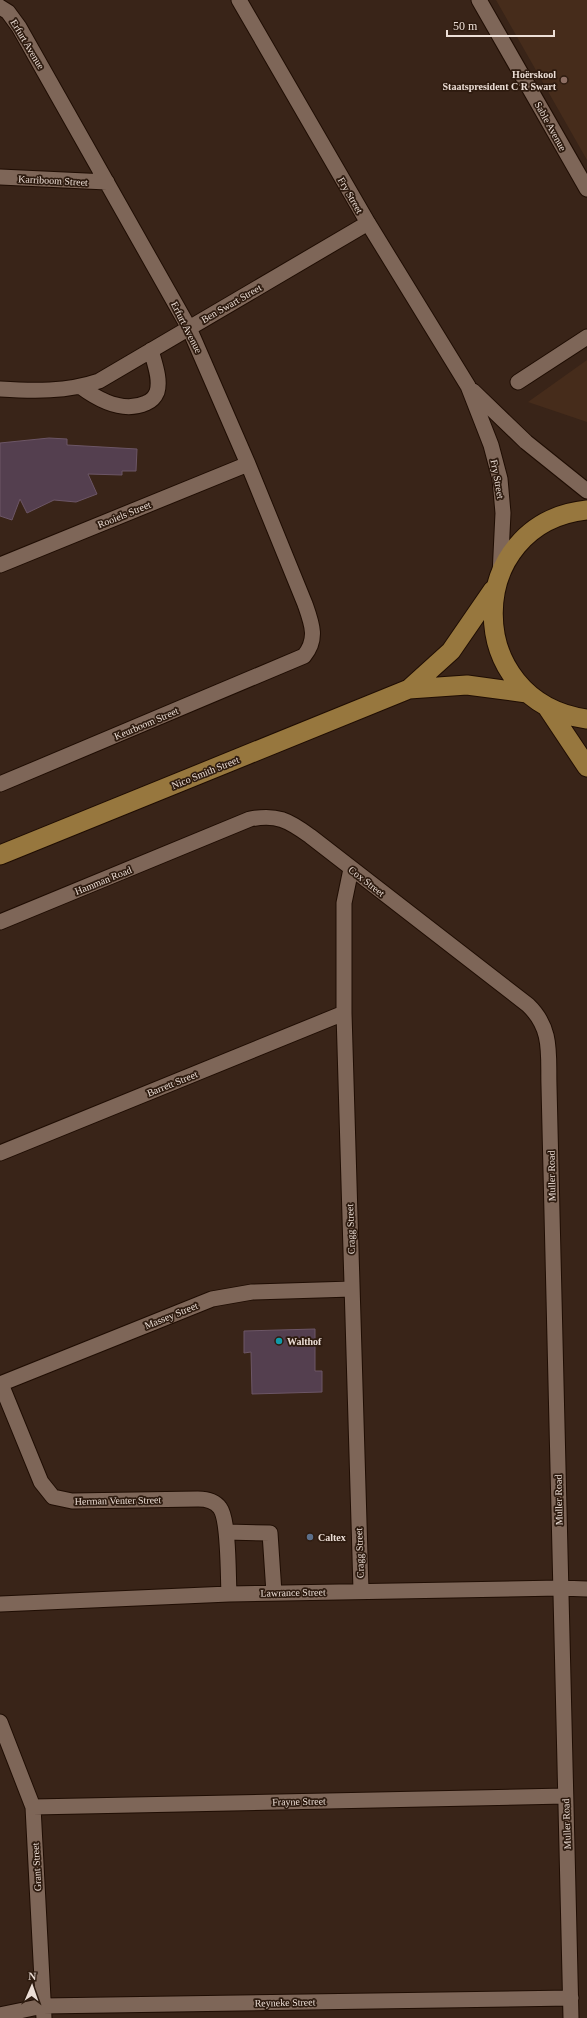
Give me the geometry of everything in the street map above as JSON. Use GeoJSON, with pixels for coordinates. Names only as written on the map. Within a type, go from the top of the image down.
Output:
{"type":"FeatureCollection","features":[{"type":"Feature","properties":{"kind":"main road"},"geometry":{"type":"LineString","coordinates":[[587,510],[559,517],[531,533],[511,555],[499,580],[492,616],[496,642],[508,669],[527,693],[547,707],[569,716],[587,719]]}},
{"type":"Feature","properties":{"kind":"main road","name":"Nico Smith Street"},"geometry":{"type":"LineString","coordinates":[[409,689],[442,661],[455,646],[499,580]]}},
{"type":"Feature","properties":{"kind":"main road","name":"Nico Smith Street"},"geometry":{"type":"LineString","coordinates":[[0,855],[409,689],[467,685],[527,693]]}},
{"type":"Feature","properties":{"kind":"main road"},"geometry":{"type":"LineString","coordinates":[[547,707],[587,766]]}},
{"type":"Feature","properties":{"kind":"street","name":"Fry Street"},"geometry":{"type":"LineString","coordinates":[[239,0],[368,223],[468,386],[491,445],[500,479],[503,513],[499,580]]}},
{"type":"Feature","properties":{"kind":"street","name":"Sable Avenue"},"geometry":{"type":"LineString","coordinates":[[479,0],[587,189]]}},
{"type":"Feature","properties":{"kind":"street","name":"Erfurt Avenue"},"geometry":{"type":"LineString","coordinates":[[0,7],[8,12],[19,27],[189,328],[248,464],[313,627],[314,635],[309,649],[304,656],[292,662]]}},
{"type":"Feature","properties":{"kind":"street","name":"Karriboom Street"},"geometry":{"type":"LineString","coordinates":[[0,177],[107,182]]}},
{"type":"Feature","properties":{"kind":"street","name":"Ben Swart Street"},"geometry":{"type":"LineString","coordinates":[[0,389],[47,390],[81,387],[99,381],[368,223]]}},
{"type":"Feature","properties":{"kind":"street"},"geometry":{"type":"LineString","coordinates":[[518,382],[587,337]]}},
{"type":"Feature","properties":{"kind":"street"},"geometry":{"type":"LineString","coordinates":[[81,387],[92,395],[120,406],[136,407],[151,401],[157,392],[158,385],[151,350]]}},
{"type":"Feature","properties":{"kind":"street","name":"Fry Street"},"geometry":{"type":"LineString","coordinates":[[468,386],[526,442],[587,490]]}},
{"type":"Feature","properties":{"kind":"street","name":"Rooiels Street"},"geometry":{"type":"LineString","coordinates":[[0,565],[248,464]]}},
{"type":"Feature","properties":{"kind":"street","name":"Keurboom Street"},"geometry":{"type":"LineString","coordinates":[[0,784],[292,662]]}},
{"type":"Feature","properties":{"kind":"street","name":"Cox Street"},"geometry":{"type":"LineString","coordinates":[[205,838],[250,819],[264,816],[286,820],[299,828],[515,994]]}},
{"type":"Feature","properties":{"kind":"street","name":"Hamman Road"},"geometry":{"type":"LineString","coordinates":[[0,922],[205,838]]}},
{"type":"Feature","properties":{"kind":"street","name":"Cragg Street"},"geometry":{"type":"LineString","coordinates":[[352,869],[344,903],[344,1013],[360,1590]]}},
{"type":"Feature","properties":{"kind":"street","name":"Muller Road"},"geometry":{"type":"LineString","coordinates":[[515,994],[538,1015],[542,1022],[547,1040],[565,1796],[570,1926],[571,2018]]}},
{"type":"Feature","properties":{"kind":"street","name":"Barrett Street"},"geometry":{"type":"LineString","coordinates":[[0,1153],[344,1013]]}},
{"type":"Feature","properties":{"kind":"street","name":"Massey Street"},"geometry":{"type":"LineString","coordinates":[[0,1384],[212,1299],[252,1292],[352,1289]]}},
{"type":"Feature","properties":{"kind":"street","name":"Herman Venter Street"},"geometry":{"type":"LineString","coordinates":[[0,1384],[41,1482],[53,1497],[72,1501],[205,1499],[218,1504],[224,1513],[229,1594]]}},
{"type":"Feature","properties":{"kind":"street"},"geometry":{"type":"LineString","coordinates":[[226,1532],[270,1533],[274,1592]]}},
{"type":"Feature","properties":{"kind":"street","name":"Lawrance Street"},"geometry":{"type":"LineString","coordinates":[[0,1604],[274,1592],[560,1588],[587,1589]]}},
{"type":"Feature","properties":{"kind":"street","name":"Grant Street"},"geometry":{"type":"LineString","coordinates":[[0,1722],[6,1753],[33,1807],[43,2012]]}},
{"type":"Feature","properties":{"kind":"street","name":"Frayne Street"},"geometry":{"type":"LineString","coordinates":[[33,1807],[565,1796]]}},
{"type":"Feature","properties":{"kind":"street","name":"Reyneke Street"},"geometry":{"type":"LineString","coordinates":[[0,2015],[43,2012],[571,1998]]}},
{"type":"Feature","properties":{"kind":"shaded area","name":"Hoërskool Staatspresident C R Swart"},"geometry":{"type":"Polygon","coordinates":[[[496,0],[587,0],[587,160],[496,0]]]}},
{"type":"Feature","properties":{"kind":"shaded area"},"geometry":{"type":"Polygon","coordinates":[[[587,360],[587,422],[528,402],[587,360]]]}},
{"type":"Feature","properties":{"kind":"building"},"geometry":{"type":"Polygon","coordinates":[[[49,438],[67,439],[67,445],[137,449],[136,471],[122,471],[122,475],[88,474],[97,494],[76,502],[54,500],[27,513],[20,499],[12,520],[0,516],[0,443],[49,438]]]}},
{"type":"Feature","properties":{"kind":"building"},"geometry":{"type":"Polygon","coordinates":[[[315,1329],[315,1371],[322,1371],[322,1392],[252,1394],[251,1352],[244,1353],[244,1331],[315,1329]]]}},
{"type":"Feature","properties":{"kind":"place","name":"Hoërskool Staatspresident C R Swart"},"geometry":{"type":"Point","coordinates":[564,80]}},
{"type":"Feature","properties":{"kind":"place","name":"Walthof"},"geometry":{"type":"Point","coordinates":[279,1341]}},
{"type":"Feature","properties":{"kind":"place","name":"Caltex"},"geometry":{"type":"Point","coordinates":[310,1537]}}]}
